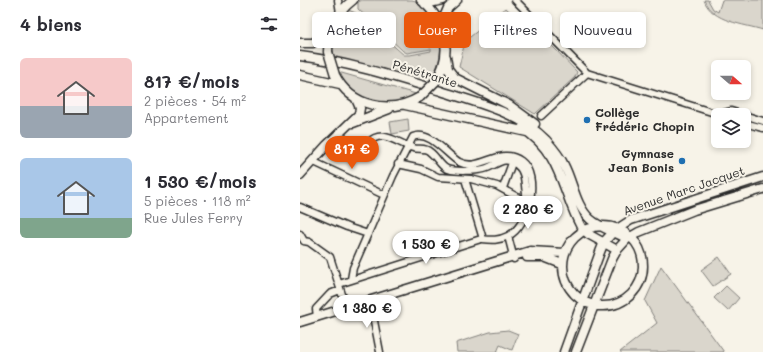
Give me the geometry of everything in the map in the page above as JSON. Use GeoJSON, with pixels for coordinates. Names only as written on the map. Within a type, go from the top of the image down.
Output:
{"type":"FeatureCollection","features":[{"type":"Feature","properties":{"kind":"main road"},"geometry":{"type":"LineString","coordinates":[[341,12],[353,0]]}},
{"type":"Feature","properties":{"kind":"main road"},"geometry":{"type":"LineString","coordinates":[[423,2],[443,0]]}},
{"type":"Feature","properties":{"kind":"main road"},"geometry":{"type":"LineString","coordinates":[[446,12],[448,8],[457,0]]}},
{"type":"Feature","properties":{"kind":"main road"},"geometry":{"type":"LineString","coordinates":[[423,2],[431,12]]}},
{"type":"Feature","properties":{"kind":"main road"},"geometry":{"type":"LineString","coordinates":[[300,43],[312,43]]}},
{"type":"Feature","properties":{"kind":"main road"},"geometry":{"type":"LineString","coordinates":[[300,175],[359,113],[360,108],[356,99],[340,84],[335,76],[328,52],[328,48]]}},
{"type":"Feature","properties":{"kind":"main road"},"geometry":{"type":"LineString","coordinates":[[446,48],[448,69],[455,78],[521,113],[543,132],[565,165],[577,199],[585,214],[593,221],[627,239],[617,250],[576,352]]}},
{"type":"Feature","properties":{"kind":"main road","name":"Pénétrante"},"geometry":{"type":"LineString","coordinates":[[300,56],[351,65],[423,85],[508,114],[533,132]]}},
{"type":"Feature","properties":{"kind":"main road"},"geometry":{"type":"LineString","coordinates":[[345,127],[392,108],[405,105],[420,97],[435,82],[441,72],[446,57]]}},
{"type":"Feature","properties":{"kind":"main road","name":"Pénétrante"},"geometry":{"type":"LineString","coordinates":[[300,62],[347,70],[408,86],[489,113],[518,124],[533,132]]}},
{"type":"Feature","properties":{"kind":"main road"},"geometry":{"type":"LineString","coordinates":[[300,75],[340,84]]}},
{"type":"Feature","properties":{"kind":"main road"},"geometry":{"type":"LineString","coordinates":[[356,99],[375,106],[392,108]]}},
{"type":"Feature","properties":{"kind":"main road"},"geometry":{"type":"LineString","coordinates":[[405,105],[533,132],[552,147]]}},
{"type":"Feature","properties":{"kind":"main road"},"geometry":{"type":"LineString","coordinates":[[533,132],[546,148],[556,164],[581,227],[588,234],[617,250]]}},
{"type":"Feature","properties":{"kind":"main road","name":"Avenue Marc Jacquet"},"geometry":{"type":"LineString","coordinates":[[604,242],[614,231],[637,217],[763,176]]}},
{"type":"Feature","properties":{"kind":"main road","name":"Avenue Marc Jacquet"},"geometry":{"type":"LineString","coordinates":[[627,239],[694,210],[763,189]]}},
{"type":"Feature","properties":{"kind":"main road"},"geometry":{"type":"LineString","coordinates":[[600,226],[615,228],[628,235],[638,247],[643,261],[642,276],[635,290],[624,301],[610,306],[595,306],[581,301],[570,290],[564,276],[562,264],[565,253],[573,239],[585,230],[600,226]]}},
{"type":"Feature","properties":{"kind":"main road"},"geometry":{"type":"LineString","coordinates":[[564,352],[604,242]]}},
{"type":"Feature","properties":{"kind":"main road"},"geometry":{"type":"LineString","coordinates":[[300,323],[539,250],[565,253]]}},
{"type":"Feature","properties":{"kind":"main road"},"geometry":{"type":"LineString","coordinates":[[514,257],[534,256],[562,264]]}},
{"type":"Feature","properties":{"kind":"main road"},"geometry":{"type":"LineString","coordinates":[[300,323],[346,309]]}},
{"type":"Feature","properties":{"kind":"street"},"geometry":{"type":"LineString","coordinates":[[340,0],[342,5],[348,0]]}},
{"type":"Feature","properties":{"kind":"street"},"geometry":{"type":"LineString","coordinates":[[340,0],[340,12]]}},
{"type":"Feature","properties":{"kind":"street"},"geometry":{"type":"LineString","coordinates":[[515,0],[587,73],[711,112]]}},
{"type":"Feature","properties":{"kind":"street"},"geometry":{"type":"LineString","coordinates":[[540,116],[587,73]]}},
{"type":"Feature","properties":{"kind":"street"},"geometry":{"type":"LineString","coordinates":[[751,119],[762,125]]}},
{"type":"Feature","properties":{"kind":"street"},"geometry":{"type":"LineString","coordinates":[[751,124],[762,125]]}},
{"type":"Feature","properties":{"kind":"street"},"geometry":{"type":"LineString","coordinates":[[317,317],[316,309],[330,294],[351,279],[483,239],[494,241],[508,236],[522,224],[529,203],[531,188],[529,173],[524,164],[501,156],[477,164],[446,168],[431,152],[424,148],[408,146],[382,136],[374,138],[368,143],[364,142]]}},
{"type":"Feature","properties":{"kind":"street"},"geometry":{"type":"LineString","coordinates":[[351,279],[354,268],[384,195],[398,164],[413,137],[418,136],[436,143],[447,151],[461,166],[483,239]]}},
{"type":"Feature","properties":{"kind":"street"},"geometry":{"type":"LineString","coordinates":[[431,152],[436,143]]}},
{"type":"Feature","properties":{"kind":"street"},"geometry":{"type":"LineString","coordinates":[[438,160],[447,151]]}},
{"type":"Feature","properties":{"kind":"street"},"geometry":{"type":"LineString","coordinates":[[503,188],[513,160]]}},
{"type":"Feature","properties":{"kind":"street"},"geometry":{"type":"LineString","coordinates":[[312,161],[384,195]]}},
{"type":"Feature","properties":{"kind":"street"},"geometry":{"type":"LineString","coordinates":[[398,164],[421,169],[438,177],[464,178],[503,188],[529,203]]}},
{"type":"Feature","properties":{"kind":"street"},"geometry":{"type":"LineString","coordinates":[[300,207],[347,227],[368,234]]}},
{"type":"Feature","properties":{"kind":"street"},"geometry":{"type":"LineString","coordinates":[[300,234],[302,243],[309,242],[330,257],[346,309]]}},
{"type":"Feature","properties":{"kind":"street"},"geometry":{"type":"LineString","coordinates":[[508,236],[514,257]]}},
{"type":"Feature","properties":{"kind":"street"},"geometry":{"type":"LineString","coordinates":[[371,301],[380,352]]}},
{"type":"Feature","properties":{"kind":"shaded area"},"geometry":{"type":"Polygon","coordinates":[[[362,0],[412,0],[424,8],[427,12],[404,12],[404,48],[440,48],[440,57],[437,66],[428,83],[333,58],[332,48],[396,48],[404,55],[431,51],[431,49],[407,53],[403,51],[396,44],[396,12],[361,12],[358,9],[358,2],[362,0]]]}},
{"type":"Feature","properties":{"kind":"shaded area"},"geometry":{"type":"Polygon","coordinates":[[[704,0],[708,0],[713,9],[718,12],[722,0],[763,0],[763,30],[721,18],[708,7],[704,0]]]}},
{"type":"Feature","properties":{"kind":"shaded area"},"geometry":{"type":"Polygon","coordinates":[[[506,8],[510,12],[501,12],[506,8]]]}},
{"type":"Feature","properties":{"kind":"shaded area"},"geometry":{"type":"Polygon","coordinates":[[[479,30],[479,48],[552,48],[552,46],[577,72],[575,77],[535,114],[459,67],[463,48],[471,48],[471,36],[479,30]]]}},
{"type":"Feature","properties":{"kind":"shaded area"},"geometry":{"type":"Polygon","coordinates":[[[338,72],[416,94],[395,102],[383,103],[372,101],[353,90],[338,72]]]}},
{"type":"Feature","properties":{"kind":"shaded area"},"geometry":{"type":"Polygon","coordinates":[[[408,119],[409,131],[392,134],[390,122],[408,119]]]}},
{"type":"Feature","properties":{"kind":"shaded area"},"geometry":{"type":"Polygon","coordinates":[[[719,257],[731,274],[713,286],[701,270],[719,257]]]}},
{"type":"Feature","properties":{"kind":"shaded area"},"geometry":{"type":"Polygon","coordinates":[[[661,266],[724,352],[620,352],[657,323],[645,301],[661,266]]]}},
{"type":"Feature","properties":{"kind":"shaded area"},"geometry":{"type":"Polygon","coordinates":[[[726,286],[739,298],[728,311],[714,298],[726,286]]]}},
{"type":"Feature","properties":{"kind":"shaded area"},"geometry":{"type":"Polygon","coordinates":[[[508,330],[518,334],[512,350],[500,345],[497,352],[457,352],[456,343],[490,332],[508,330]]]}},
{"type":"Feature","properties":{"kind":"place","name":"Collège Frédéric Chopin"},"geometry":{"type":"Point","coordinates":[587,120]}},
{"type":"Feature","properties":{"kind":"place","name":"Gymnase Jean Bonis"},"geometry":{"type":"Point","coordinates":[682,161]}}]}
